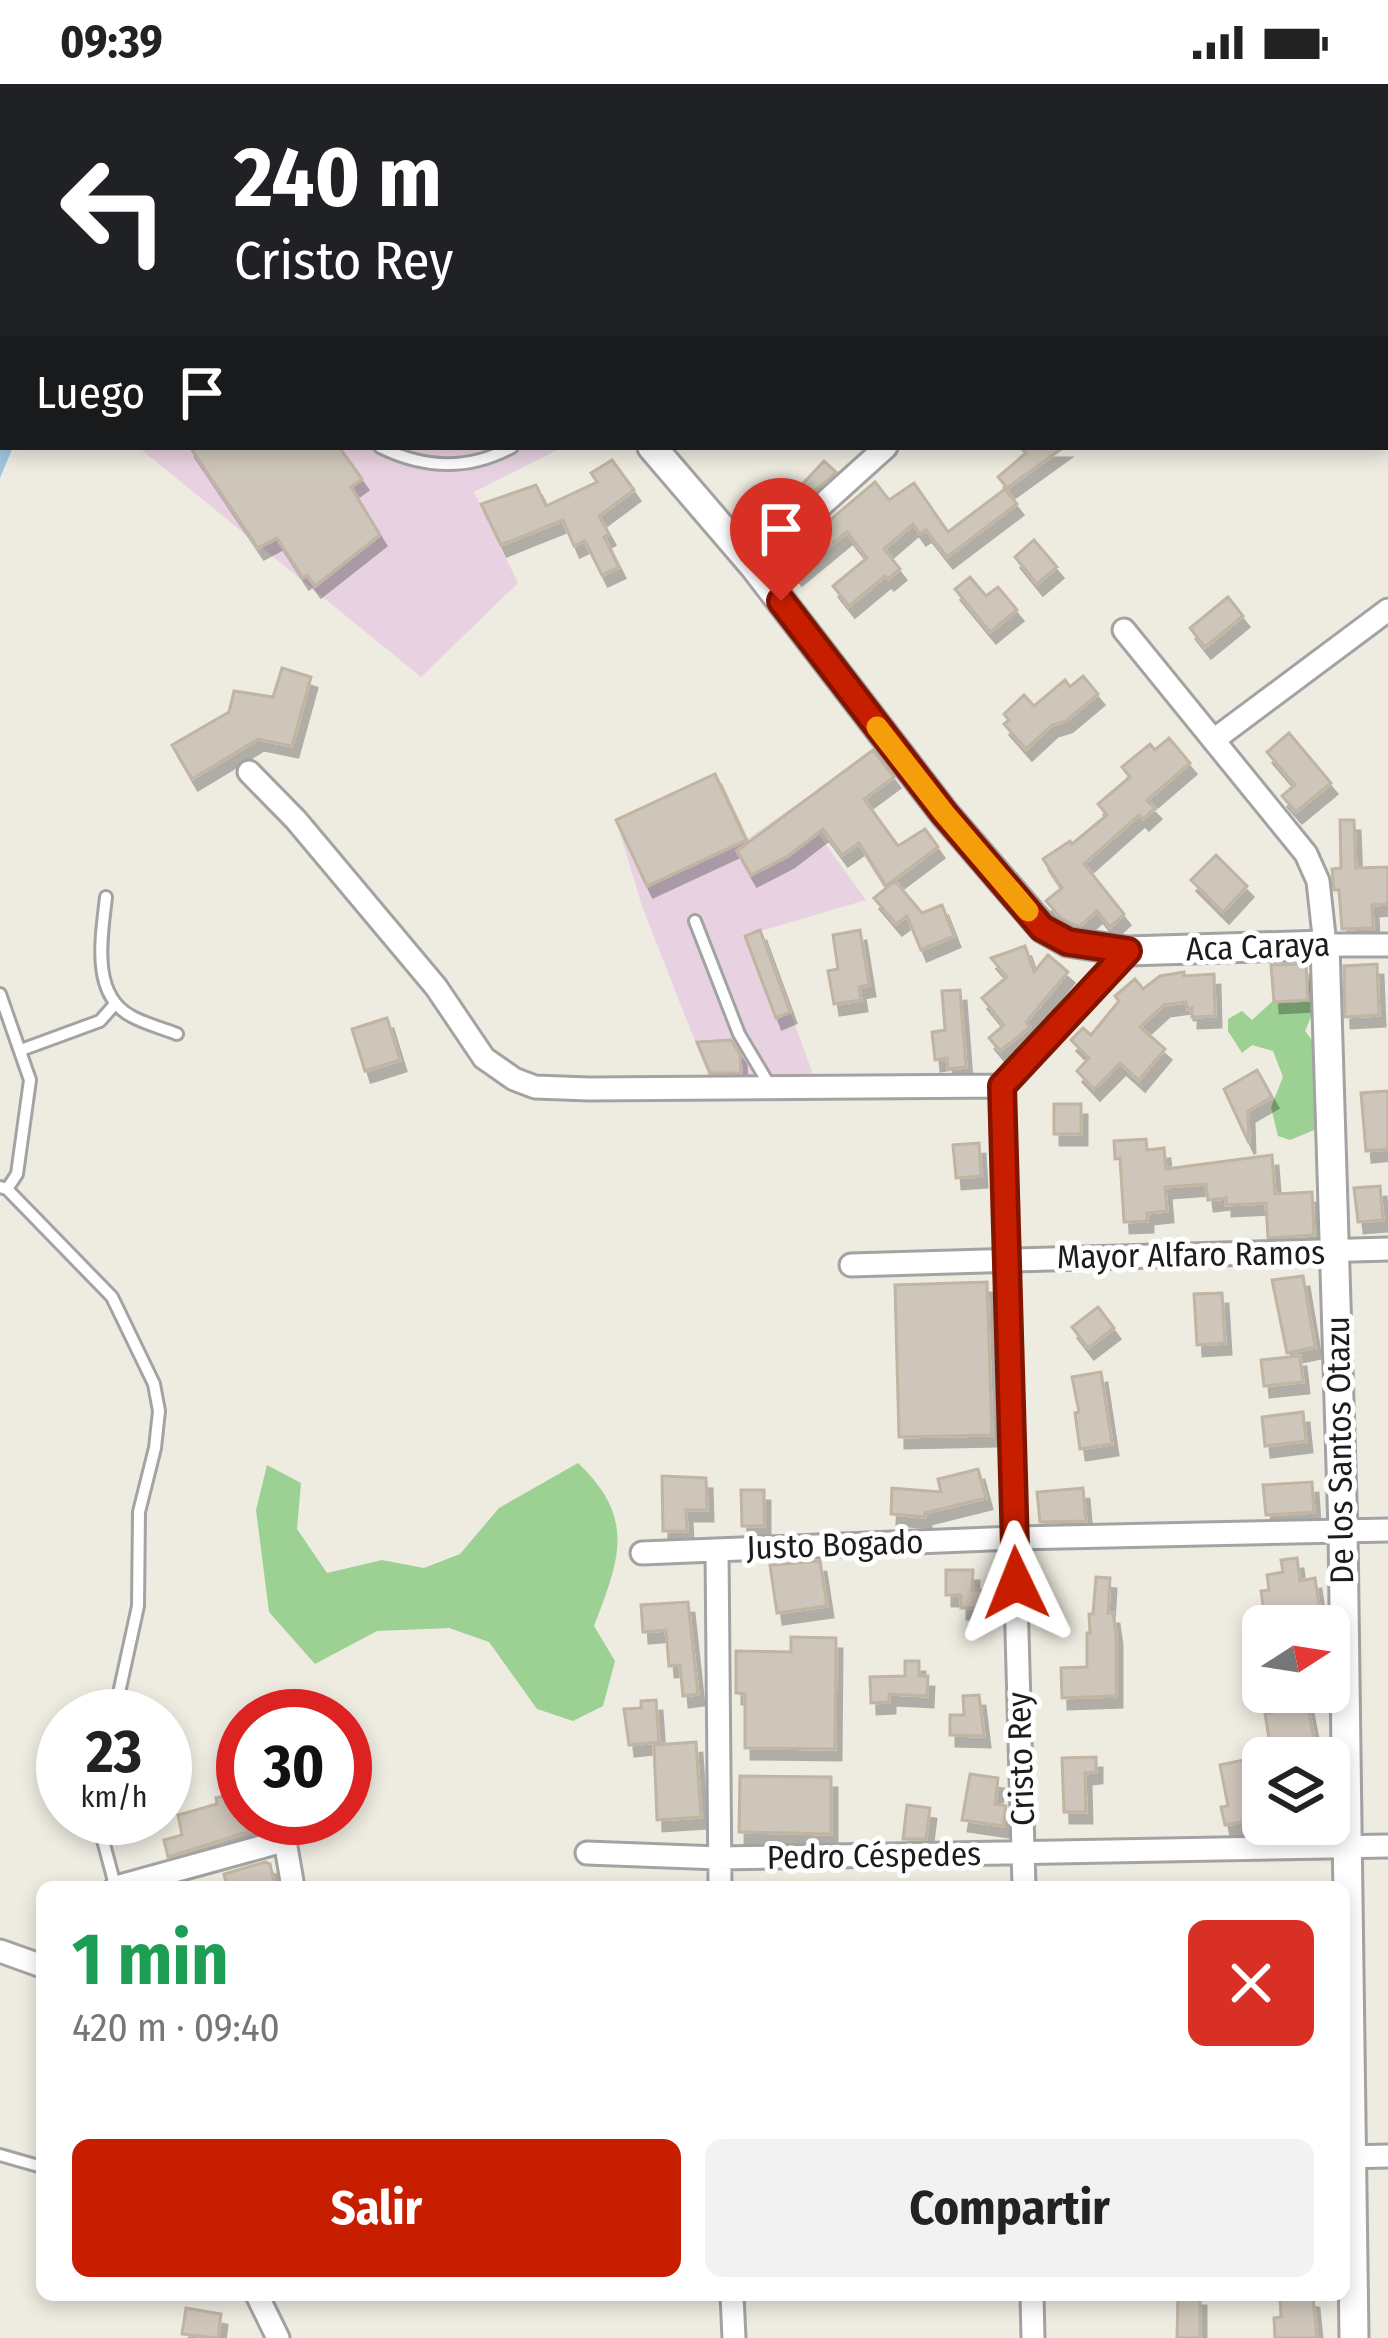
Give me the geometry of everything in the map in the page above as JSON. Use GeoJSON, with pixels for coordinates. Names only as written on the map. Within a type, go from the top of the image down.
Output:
{"type":"FeatureCollection","features":[{"type":"Feature","properties":{"kind":"street"},"geometry":{"type":"LineString","coordinates":[[655,450],[754,566],[944,813],[1042,928],[1068,942],[1128,951]]}},
{"type":"Feature","properties":{"kind":"street"},"geometry":{"type":"LineString","coordinates":[[754,566],[883,450]]}},
{"type":"Feature","properties":{"kind":"street"},"geometry":{"type":"LineString","coordinates":[[1215,739],[1388,610]]}},
{"type":"Feature","properties":{"kind":"street","name":"De los Santos Otazu"},"geometry":{"type":"LineString","coordinates":[[1124,630],[1306,854],[1318,881],[1325,945],[1335,1252],[1348,1881]]}},
{"type":"Feature","properties":{"kind":"street"},"geometry":{"type":"LineString","coordinates":[[249,772],[296,820],[436,987],[484,1058],[535,1087],[1002,1086],[1128,951]]}},
{"type":"Feature","properties":{"kind":"street","name":"Aca Caraya"},"geometry":{"type":"LineString","coordinates":[[1128,951],[1388,945]]}},
{"type":"Feature","properties":{"kind":"street","name":"Cristo Rey"},"geometry":{"type":"LineString","coordinates":[[1002,1086],[1024,1881]]}},
{"type":"Feature","properties":{"kind":"street","name":"Mayor Alfaro Ramos"},"geometry":{"type":"LineString","coordinates":[[851,1265],[1388,1249]]}},
{"type":"Feature","properties":{"kind":"street","name":"Justo Bogado"},"geometry":{"type":"LineString","coordinates":[[642,1552],[1388,1530]]}},
{"type":"Feature","properties":{"kind":"street"},"geometry":{"type":"LineString","coordinates":[[717,1550],[720,1881]]}},
{"type":"Feature","properties":{"kind":"street"},"geometry":{"type":"LineString","coordinates":[[146,1881],[240,1845]]}},
{"type":"Feature","properties":{"kind":"street"},"geometry":{"type":"LineString","coordinates":[[285,1845],[291,1881]]}},
{"type":"Feature","properties":{"kind":"street","name":"Pedro Céspedes"},"geometry":{"type":"LineString","coordinates":[[587,1853],[719,1858],[1388,1846]]}},
{"type":"Feature","properties":{"kind":"street"},"geometry":{"type":"LineString","coordinates":[[0,1951],[36,1964]]}},
{"type":"Feature","properties":{"kind":"street"},"geometry":{"type":"LineString","coordinates":[[1350,2157],[1388,2156]]}},
{"type":"Feature","properties":{"kind":"street","name":"De los Santos Otazu"},"geometry":{"type":"LineString","coordinates":[[1350,2193],[1354,2338]]}},
{"type":"Feature","properties":{"kind":"street"},"geometry":{"type":"LineString","coordinates":[[260,2301],[278,2338]]}},
{"type":"Feature","properties":{"kind":"street"},"geometry":{"type":"LineString","coordinates":[[732,2301],[734,2338]]}},
{"type":"Feature","properties":{"kind":"street"},"geometry":{"type":"LineString","coordinates":[[1032,2301],[1034,2338]]}},
{"type":"Feature","properties":{"kind":"lane"},"geometry":{"type":"LineString","coordinates":[[386,450],[402,458],[467,465],[504,450]]}},
{"type":"Feature","properties":{"kind":"lane"},"geometry":{"type":"LineString","coordinates":[[106,897],[102,965],[106,987],[115,1004],[130,1016],[177,1034]]}},
{"type":"Feature","properties":{"kind":"lane"},"geometry":{"type":"LineString","coordinates":[[695,921],[740,1034],[770,1087]]}},
{"type":"Feature","properties":{"kind":"lane"},"geometry":{"type":"LineString","coordinates":[[0,994],[29,1080],[17,1174],[3,1188],[112,1297],[154,1384],[158,1411],[140,1512],[138,1606],[120,1689]]}},
{"type":"Feature","properties":{"kind":"lane"},"geometry":{"type":"LineString","coordinates":[[21,1050],[100,1021],[115,1004]]}},
{"type":"Feature","properties":{"kind":"lane"},"geometry":{"type":"LineString","coordinates":[[104,1845],[114,1881]]}},
{"type":"Feature","properties":{"kind":"lane"},"geometry":{"type":"LineString","coordinates":[[0,2155],[36,2166]]}},
{"type":"Feature","properties":{"kind":"shaded area"},"geometry":{"type":"Polygon","coordinates":[[[142,450],[557,450],[474,492],[518,583],[421,677],[142,450]]]}},
{"type":"Feature","properties":{"kind":"shaded area"},"geometry":{"type":"Polygon","coordinates":[[[874,750],[894,777],[819,835],[866,900],[761,931],[815,1080],[712,1085],[642,906],[616,820],[715,774],[746,840],[874,750]]]}},
{"type":"Feature","properties":{"kind":"green space"},"geometry":{"type":"Polygon","coordinates":[[[1290,972],[1324,987],[1305,1031],[1315,1044],[1314,1067],[1325,1076],[1324,1126],[1290,1140],[1278,1136],[1271,1107],[1283,1077],[1273,1051],[1252,1045],[1242,1053],[1228,1031],[1228,1019],[1242,1011],[1252,1020],[1287,988],[1290,972]]]}},
{"type":"Feature","properties":{"kind":"green space"},"geometry":{"type":"Polygon","coordinates":[[[578,1463],[609,1502],[618,1540],[611,1580],[594,1626],[615,1661],[603,1706],[573,1721],[537,1709],[489,1642],[449,1628],[377,1631],[315,1664],[269,1612],[256,1510],[267,1465],[301,1483],[297,1529],[327,1573],[382,1560],[424,1568],[460,1554],[499,1508],[578,1463]]]}},
{"type":"Feature","properties":{"kind":"water"},"geometry":{"type":"Polygon","coordinates":[[[0,450],[12,450],[0,478],[0,450]]]}},
{"type":"Feature","properties":{"kind":"building"},"geometry":{"type":"Polygon","coordinates":[[[192,450],[341,450],[362,479],[351,487],[380,535],[315,586],[307,575],[303,578],[277,538],[258,548],[192,450]]]}},
{"type":"Feature","properties":{"kind":"building"},"geometry":{"type":"Polygon","coordinates":[[[1023,450],[1060,450],[1007,488],[998,477],[1026,453],[1023,450]]]}},
{"type":"Feature","properties":{"kind":"building"},"geometry":{"type":"Polygon","coordinates":[[[612,460],[634,490],[599,516],[619,567],[602,575],[585,541],[574,546],[563,520],[501,545],[481,504],[536,485],[546,506],[597,482],[591,473],[612,460]]]}},
{"type":"Feature","properties":{"kind":"building"},"geometry":{"type":"Polygon","coordinates":[[[824,461],[836,472],[791,512],[783,505],[824,461]]]}},
{"type":"Feature","properties":{"kind":"building"},"geometry":{"type":"Polygon","coordinates":[[[875,482],[889,500],[914,483],[948,532],[1005,489],[1017,504],[947,557],[926,530],[920,534],[913,524],[884,549],[900,569],[849,606],[833,586],[867,558],[847,532],[796,574],[784,559],[875,482]]]}},
{"type":"Feature","properties":{"kind":"building"},"geometry":{"type":"Polygon","coordinates":[[[1034,540],[1057,567],[1037,584],[1015,557],[1034,540]]]}},
{"type":"Feature","properties":{"kind":"building"},"geometry":{"type":"Polygon","coordinates":[[[970,577],[986,596],[998,587],[1017,610],[990,632],[955,589],[970,577]]]}},
{"type":"Feature","properties":{"kind":"building"},"geometry":{"type":"Polygon","coordinates":[[[1228,597],[1243,616],[1205,647],[1190,628],[1228,597]]]}},
{"type":"Feature","properties":{"kind":"building"},"geometry":{"type":"Polygon","coordinates":[[[282,668],[311,677],[292,746],[258,739],[192,779],[172,745],[229,712],[234,691],[273,697],[282,668]]]}},
{"type":"Feature","properties":{"kind":"building"},"geometry":{"type":"Polygon","coordinates":[[[1083,676],[1098,694],[1026,749],[1004,724],[1009,720],[1004,714],[1024,695],[1034,706],[1065,680],[1070,687],[1083,676]]]}},
{"type":"Feature","properties":{"kind":"building"},"geometry":{"type":"Polygon","coordinates":[[[1289,733],[1331,783],[1296,812],[1282,796],[1295,785],[1267,752],[1289,733]]]}},
{"type":"Feature","properties":{"kind":"building"},"geometry":{"type":"Polygon","coordinates":[[[1169,738],[1190,763],[1147,800],[1155,808],[1143,819],[1139,815],[1084,864],[1124,914],[1110,927],[1097,911],[1080,926],[1074,925],[1046,901],[1062,888],[1043,859],[1072,844],[1107,815],[1098,804],[1130,777],[1122,767],[1150,744],[1155,750],[1169,738]]]}},
{"type":"Feature","properties":{"kind":"building"},"geometry":{"type":"Polygon","coordinates":[[[873,750],[894,777],[864,799],[898,846],[925,829],[938,847],[886,886],[859,843],[842,855],[823,829],[788,856],[751,875],[737,851],[873,750]]]}},
{"type":"Feature","properties":{"kind":"building"},"geometry":{"type":"Polygon","coordinates":[[[715,774],[746,840],[647,886],[616,820],[715,774]]]}},
{"type":"Feature","properties":{"kind":"building"},"geometry":{"type":"Polygon","coordinates":[[[1340,820],[1354,820],[1356,868],[1388,867],[1388,904],[1372,905],[1373,928],[1342,929],[1332,869],[1341,868],[1340,820]]]}},
{"type":"Feature","properties":{"kind":"building"},"geometry":{"type":"Polygon","coordinates":[[[1216,855],[1247,886],[1223,912],[1191,880],[1216,855]]]}},
{"type":"Feature","properties":{"kind":"building"},"geometry":{"type":"Polygon","coordinates":[[[895,881],[922,913],[942,905],[954,936],[921,950],[907,916],[896,924],[874,898],[895,881]]]}},
{"type":"Feature","properties":{"kind":"building"},"geometry":{"type":"Polygon","coordinates":[[[760,930],[790,1012],[776,1018],[745,936],[760,930]]]}},
{"type":"Feature","properties":{"kind":"building"},"geometry":{"type":"Polygon","coordinates":[[[860,930],[869,985],[859,987],[861,1000],[834,1004],[828,971],[838,969],[833,935],[860,930]]]}},
{"type":"Feature","properties":{"kind":"building"},"geometry":{"type":"Polygon","coordinates":[[[1025,946],[1034,972],[1048,955],[1068,972],[1026,1022],[1030,1027],[1000,1051],[989,1038],[1004,1025],[982,998],[1007,977],[991,958],[1025,946]]]}},
{"type":"Feature","properties":{"kind":"building"},"geometry":{"type":"Polygon","coordinates":[[[1306,964],[1308,1000],[1274,1002],[1271,965],[1306,964]]]}},
{"type":"Feature","properties":{"kind":"building"},"geometry":{"type":"Polygon","coordinates":[[[1377,964],[1379,1015],[1345,1017],[1344,966],[1377,964]]]}},
{"type":"Feature","properties":{"kind":"building"},"geometry":{"type":"Polygon","coordinates":[[[1184,972],[1184,976],[1214,974],[1215,1016],[1192,1017],[1186,1002],[1164,1005],[1140,1027],[1165,1049],[1139,1080],[1120,1063],[1094,1089],[1077,1071],[1089,1058],[1071,1040],[1083,1028],[1091,1035],[1119,1001],[1115,996],[1135,979],[1143,989],[1160,976],[1184,972]]]}},
{"type":"Feature","properties":{"kind":"building"},"geometry":{"type":"Polygon","coordinates":[[[960,990],[966,1067],[948,1069],[947,1058],[935,1060],[932,1032],[945,1030],[942,991],[960,990]]]}},
{"type":"Feature","properties":{"kind":"building"},"geometry":{"type":"Polygon","coordinates":[[[387,1018],[400,1060],[365,1071],[352,1029],[387,1018]]]}},
{"type":"Feature","properties":{"kind":"building"},"geometry":{"type":"Polygon","coordinates":[[[731,1040],[740,1054],[741,1073],[710,1073],[697,1042],[731,1040]]]}},
{"type":"Feature","properties":{"kind":"building"},"geometry":{"type":"Polygon","coordinates":[[[1257,1070],[1272,1097],[1248,1111],[1249,1143],[1224,1089],[1257,1070]]]}},
{"type":"Feature","properties":{"kind":"building"},"geometry":{"type":"Polygon","coordinates":[[[1388,1091],[1388,1149],[1366,1151],[1361,1093],[1388,1091]]]}},
{"type":"Feature","properties":{"kind":"building"},"geometry":{"type":"Polygon","coordinates":[[[1054,1104],[1081,1104],[1081,1134],[1054,1134],[1054,1104]]]}},
{"type":"Feature","properties":{"kind":"building"},"geometry":{"type":"Polygon","coordinates":[[[1146,1139],[1147,1150],[1164,1148],[1166,1169],[1272,1155],[1275,1194],[1312,1192],[1314,1235],[1268,1238],[1266,1203],[1226,1205],[1226,1198],[1208,1200],[1206,1184],[1165,1187],[1167,1211],[1147,1213],[1147,1221],[1124,1222],[1120,1158],[1115,1159],[1114,1141],[1146,1139]]]}},
{"type":"Feature","properties":{"kind":"building"},"geometry":{"type":"Polygon","coordinates":[[[979,1143],[981,1176],[956,1178],[953,1145],[979,1143]]]}},
{"type":"Feature","properties":{"kind":"building"},"geometry":{"type":"Polygon","coordinates":[[[1380,1186],[1383,1220],[1358,1222],[1354,1188],[1380,1186]]]}},
{"type":"Feature","properties":{"kind":"building"},"geometry":{"type":"Polygon","coordinates":[[[1303,1276],[1315,1347],[1287,1353],[1272,1280],[1303,1276]]]}},
{"type":"Feature","properties":{"kind":"building"},"geometry":{"type":"Polygon","coordinates":[[[987,1282],[992,1435],[899,1437],[895,1285],[987,1282]]]}},
{"type":"Feature","properties":{"kind":"building"},"geometry":{"type":"Polygon","coordinates":[[[1222,1293],[1225,1343],[1197,1345],[1194,1294],[1222,1293]]]}},
{"type":"Feature","properties":{"kind":"building"},"geometry":{"type":"Polygon","coordinates":[[[1098,1307],[1114,1328],[1088,1348],[1072,1327],[1098,1307]]]}},
{"type":"Feature","properties":{"kind":"building"},"geometry":{"type":"Polygon","coordinates":[[[1300,1356],[1303,1382],[1264,1386],[1261,1360],[1300,1356]]]}},
{"type":"Feature","properties":{"kind":"building"},"geometry":{"type":"Polygon","coordinates":[[[1101,1372],[1112,1444],[1080,1449],[1072,1377],[1101,1372]]]}},
{"type":"Feature","properties":{"kind":"building"},"geometry":{"type":"Polygon","coordinates":[[[1303,1412],[1306,1441],[1265,1446],[1262,1417],[1303,1412]]]}},
{"type":"Feature","properties":{"kind":"building"},"geometry":{"type":"Polygon","coordinates":[[[978,1469],[986,1498],[925,1513],[925,1517],[891,1514],[892,1488],[941,1492],[938,1479],[978,1469]]]}},
{"type":"Feature","properties":{"kind":"building"},"geometry":{"type":"Polygon","coordinates":[[[662,1476],[706,1478],[707,1510],[686,1510],[687,1531],[663,1531],[662,1476]]]}},
{"type":"Feature","properties":{"kind":"building"},"geometry":{"type":"Polygon","coordinates":[[[1312,1482],[1314,1512],[1266,1515],[1263,1485],[1312,1482]]]}},
{"type":"Feature","properties":{"kind":"building"},"geometry":{"type":"Polygon","coordinates":[[[1083,1488],[1086,1521],[1040,1522],[1037,1492],[1083,1488]]]}},
{"type":"Feature","properties":{"kind":"building"},"geometry":{"type":"Polygon","coordinates":[[[741,1490],[764,1490],[764,1526],[742,1526],[741,1490]]]}},
{"type":"Feature","properties":{"kind":"building"},"geometry":{"type":"Polygon","coordinates":[[[1297,1558],[1300,1581],[1315,1578],[1319,1605],[1263,1605],[1261,1591],[1269,1590],[1267,1575],[1283,1572],[1281,1560],[1297,1558]]]}},
{"type":"Feature","properties":{"kind":"building"},"geometry":{"type":"Polygon","coordinates":[[[820,1561],[827,1606],[777,1613],[770,1565],[820,1561]]]}},
{"type":"Feature","properties":{"kind":"building"},"geometry":{"type":"Polygon","coordinates":[[[946,1570],[973,1570],[972,1590],[992,1590],[992,1608],[961,1608],[961,1595],[946,1595],[946,1570]]]}},
{"type":"Feature","properties":{"kind":"building"},"geometry":{"type":"Polygon","coordinates":[[[1096,1577],[1110,1578],[1108,1613],[1113,1613],[1116,1634],[1116,1696],[1062,1698],[1061,1668],[1087,1667],[1096,1577]]]}},
{"type":"Feature","properties":{"kind":"building"},"geometry":{"type":"Polygon","coordinates":[[[688,1602],[698,1694],[683,1696],[680,1665],[669,1666],[666,1630],[643,1632],[641,1605],[688,1602]]]}},
{"type":"Feature","properties":{"kind":"building"},"geometry":{"type":"Polygon","coordinates":[[[791,1637],[836,1638],[835,1749],[745,1748],[745,1694],[736,1693],[736,1651],[791,1652],[791,1637]]]}},
{"type":"Feature","properties":{"kind":"building"},"geometry":{"type":"Polygon","coordinates":[[[905,1661],[919,1661],[919,1676],[928,1676],[927,1696],[889,1694],[889,1702],[871,1703],[870,1677],[905,1676],[905,1661]]]}},
{"type":"Feature","properties":{"kind":"building"},"geometry":{"type":"Polygon","coordinates":[[[979,1695],[984,1736],[950,1735],[950,1715],[964,1715],[963,1696],[979,1695]]]}},
{"type":"Feature","properties":{"kind":"building"},"geometry":{"type":"Polygon","coordinates":[[[656,1700],[659,1742],[629,1745],[624,1709],[641,1708],[641,1701],[656,1700]]]}},
{"type":"Feature","properties":{"kind":"building"},"geometry":{"type":"Polygon","coordinates":[[[1309,1713],[1314,1737],[1269,1737],[1265,1714],[1309,1713]]]}},
{"type":"Feature","properties":{"kind":"building"},"geometry":{"type":"Polygon","coordinates":[[[696,1742],[701,1817],[657,1820],[654,1745],[696,1742]]]}},
{"type":"Feature","properties":{"kind":"building"},"geometry":{"type":"Polygon","coordinates":[[[1096,1757],[1096,1772],[1085,1773],[1086,1812],[1064,1812],[1062,1758],[1096,1757]]]}},
{"type":"Feature","properties":{"kind":"building"},"geometry":{"type":"Polygon","coordinates":[[[1242,1760],[1242,1822],[1225,1825],[1221,1807],[1228,1806],[1220,1765],[1242,1760]]]}},
{"type":"Feature","properties":{"kind":"building"},"geometry":{"type":"Polygon","coordinates":[[[970,1774],[998,1778],[995,1804],[1006,1806],[1003,1826],[962,1820],[970,1774]]]}},
{"type":"Feature","properties":{"kind":"building"},"geometry":{"type":"Polygon","coordinates":[[[740,1776],[831,1777],[831,1834],[739,1832],[740,1776]]]}},
{"type":"Feature","properties":{"kind":"building"},"geometry":{"type":"Polygon","coordinates":[[[216,1804],[216,1842],[168,1857],[165,1845],[192,1845],[192,1811],[216,1804]]]}},
{"type":"Feature","properties":{"kind":"building"},"geometry":{"type":"Polygon","coordinates":[[[907,1805],[930,1808],[926,1839],[903,1839],[907,1805]]]}},
{"type":"Feature","properties":{"kind":"building"},"geometry":{"type":"Polygon","coordinates":[[[265,1862],[270,1864],[274,1881],[226,1881],[224,1874],[265,1862]]]}},
{"type":"Feature","properties":{"kind":"building"},"geometry":{"type":"Polygon","coordinates":[[[1178,2301],[1200,2301],[1200,2338],[1177,2338],[1178,2301]]]}},
{"type":"Feature","properties":{"kind":"building"},"geometry":{"type":"Polygon","coordinates":[[[1280,2301],[1313,2301],[1317,2338],[1275,2338],[1274,2318],[1281,2317],[1280,2301]]]}},
{"type":"Feature","properties":{"kind":"building"},"geometry":{"type":"Polygon","coordinates":[[[186,2308],[221,2314],[218,2338],[182,2334],[186,2308]]]}},
{"type":"Feature","properties":{"kind":"slow traffic"},"geometry":{"type":"LineString","coordinates":[[877,727],[1028,911]]}},
{"type":"Feature","properties":{"kind":"route"},"geometry":{"type":"LineString","coordinates":[[781,601],[944,813],[1042,928],[1068,942],[1128,951],[1002,1086],[1016,1583]]}}]}
